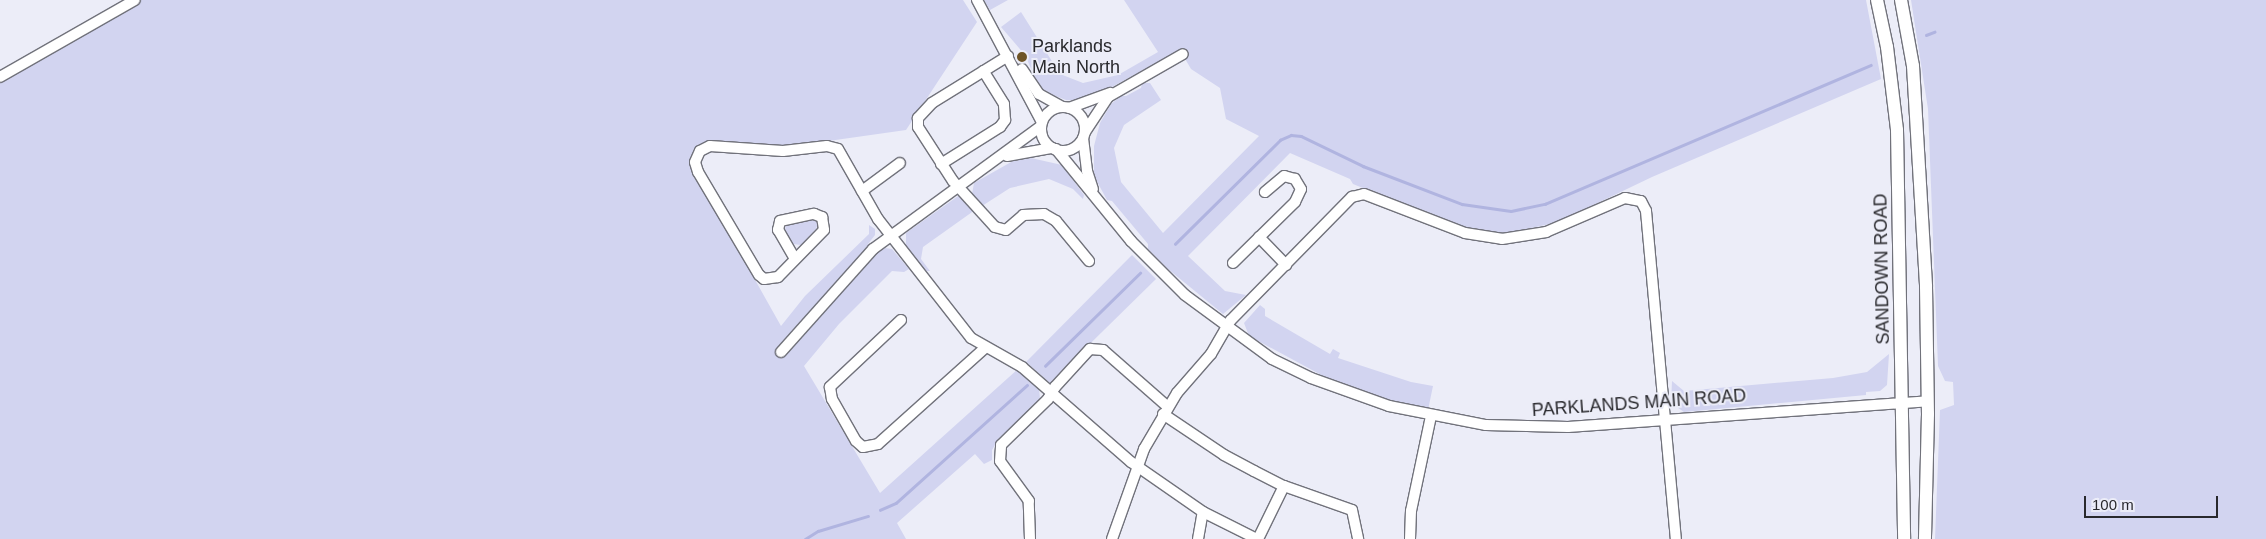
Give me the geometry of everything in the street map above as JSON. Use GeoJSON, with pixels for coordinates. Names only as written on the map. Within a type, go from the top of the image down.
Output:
{"type":"FeatureCollection","features":[{"type":"Feature","properties":{"kind":"main road","name":"SANDOWN ROAD"},"geometry":{"type":"LineString","coordinates":[[1877,0],[1887,47],[1897,130],[1904,539]]}},
{"type":"Feature","properties":{"kind":"main road"},"geometry":{"type":"LineString","coordinates":[[1902,0],[1913,66],[1918,124],[1928,400],[1925,539]]}},
{"type":"Feature","properties":{"kind":"street"},"geometry":{"type":"LineString","coordinates":[[0,78],[135,0]]}},
{"type":"Feature","properties":{"kind":"street"},"geometry":{"type":"LineString","coordinates":[[977,0],[1001,41],[1039,94],[1081,117],[1084,135]]}},
{"type":"Feature","properties":{"kind":"street"},"geometry":{"type":"LineString","coordinates":[[1001,41],[1042,124],[1045,141],[1054,149]]}},
{"type":"Feature","properties":{"kind":"street"},"geometry":{"type":"LineString","coordinates":[[781,352],[873,249],[889,235],[1042,124],[1050,112],[1100,98],[1182,54]]}},
{"type":"Feature","properties":{"kind":"street"},"geometry":{"type":"LineString","coordinates":[[1008,56],[932,103],[918,118],[918,128],[941,164],[1000,231],[1006,230],[1023,215],[1044,214],[1056,222],[1089,261]]}},
{"type":"Feature","properties":{"kind":"street"},"geometry":{"type":"LineString","coordinates":[[941,164],[1000,126],[1004,120],[1004,104],[983,71]]}},
{"type":"Feature","properties":{"kind":"street"},"geometry":{"type":"LineString","coordinates":[[988,165],[1018,152],[1072,149],[1084,135],[1108,97],[1125,85]]}},
{"type":"Feature","properties":{"kind":"street","name":"PARKLANDS MAIN ROAD"},"geometry":{"type":"LineString","coordinates":[[1084,135],[1091,186],[1112,219]]}},
{"type":"Feature","properties":{"kind":"street"},"geometry":{"type":"LineString","coordinates":[[795,259],[778,230],[780,221],[784,218],[820,215],[825,222],[824,230],[795,259],[775,279],[764,279],[758,275],[698,172],[695,162],[700,151],[710,146],[782,150],[831,146],[842,155],[889,235],[970,338],[1022,367],[1138,467],[1203,512],[1257,539],[1284,486]]}},
{"type":"Feature","properties":{"kind":"street","name":"PARKLANDS MAIN ROAD"},"geometry":{"type":"LineString","coordinates":[[1054,149],[1155,267],[1228,328],[1272,359],[1311,378],[1389,406],[1431,416],[1486,425],[1539,427],[1928,400]]}},
{"type":"Feature","properties":{"kind":"street"},"geometry":{"type":"LineString","coordinates":[[862,191],[900,163]]}},
{"type":"Feature","properties":{"kind":"street"},"geometry":{"type":"LineString","coordinates":[[1233,263],[1295,202],[1301,189],[1294,179],[1284,176],[1265,192]]}},
{"type":"Feature","properties":{"kind":"street"},"geometry":{"type":"LineString","coordinates":[[1112,539],[1138,467],[1165,411],[1228,328],[1286,265],[1358,195],[1372,197],[1465,233],[1502,239],[1546,232],[1625,198],[1634,198],[1641,201],[1646,211],[1676,539]]}},
{"type":"Feature","properties":{"kind":"street"},"geometry":{"type":"LineString","coordinates":[[1259,237],[1286,265]]}},
{"type":"Feature","properties":{"kind":"street"},"geometry":{"type":"LineString","coordinates":[[901,320],[830,387],[832,399],[856,441],[863,447],[878,444],[985,348]]}},
{"type":"Feature","properties":{"kind":"street"},"geometry":{"type":"LineString","coordinates":[[1030,539],[1029,501],[1022,486],[1003,466],[999,449],[1003,442],[1052,392],[1090,349],[1099,347],[1165,411],[1224,455],[1284,486],[1352,510],[1358,539]]}},
{"type":"Feature","properties":{"kind":"street"},"geometry":{"type":"LineString","coordinates":[[1410,539],[1411,511],[1431,416]]}},
{"type":"Feature","properties":{"kind":"street"},"geometry":{"type":"LineString","coordinates":[[1198,539],[1203,512]]}},
{"type":"Feature","properties":{"kind":"shaded area"},"geometry":{"type":"Polygon","coordinates":[[[141,0],[963,0],[977,22],[906,130],[779,148],[707,142],[693,150],[691,166],[781,326],[805,296],[869,234],[869,225],[875,229],[875,235],[868,244],[875,253],[885,248],[892,249],[909,269],[904,272],[892,271],[839,324],[804,366],[880,493],[1018,369],[1039,388],[1040,399],[998,440],[992,450],[992,460],[984,464],[975,454],[897,523],[906,539],[0,539],[0,82],[141,0]]]}},
{"type":"Feature","properties":{"kind":"shaded area"},"geometry":{"type":"Polygon","coordinates":[[[984,0],[1008,0],[990,10],[984,0]]]}},
{"type":"Feature","properties":{"kind":"shaded area"},"geometry":{"type":"Polygon","coordinates":[[[1124,0],[1866,0],[1881,79],[1652,177],[1558,222],[1501,235],[1454,225],[1353,184],[1350,179],[1290,153],[1188,256],[1225,291],[1246,295],[1223,314],[1168,269],[1148,249],[1148,244],[1112,201],[1107,200],[1094,176],[1094,146],[1100,123],[1111,104],[1121,96],[1126,96],[1141,88],[1142,83],[1150,83],[1161,100],[1124,125],[1114,148],[1121,182],[1163,233],[1259,136],[1226,119],[1220,88],[1191,69],[1180,50],[1099,94],[1080,100],[1066,100],[1045,92],[1036,80],[1025,55],[1001,27],[1021,12],[1060,74],[1083,83],[1118,75],[1158,52],[1124,0]]]}},
{"type":"Feature","properties":{"kind":"shaded area"},"geometry":{"type":"Polygon","coordinates":[[[1911,0],[2266,0],[2266,539],[1935,539],[1940,410],[1954,405],[1953,382],[1945,381],[1938,366],[1928,109],[1911,0]]]}},
{"type":"Feature","properties":{"kind":"shaded area"},"geometry":{"type":"Polygon","coordinates":[[[1031,158],[1062,165],[1084,195],[1083,199],[1073,189],[1049,179],[1010,188],[982,206],[972,194],[974,183],[1013,161],[1031,158]]]}},
{"type":"Feature","properties":{"kind":"shaded area"},"geometry":{"type":"Polygon","coordinates":[[[961,194],[975,210],[923,247],[921,259],[930,271],[924,271],[906,246],[906,233],[961,194]]]}},
{"type":"Feature","properties":{"kind":"shaded area"},"geometry":{"type":"Polygon","coordinates":[[[815,220],[818,223],[816,229],[801,245],[793,244],[785,230],[786,224],[815,220]]]}},
{"type":"Feature","properties":{"kind":"shaded area"},"geometry":{"type":"Polygon","coordinates":[[[1132,255],[1156,279],[1050,383],[1026,362],[1132,255]]]}},
{"type":"Feature","properties":{"kind":"shaded area"},"geometry":{"type":"Polygon","coordinates":[[[1260,305],[1265,309],[1265,316],[1330,354],[1333,349],[1340,353],[1338,358],[1411,382],[1433,386],[1428,410],[1372,395],[1325,377],[1249,336],[1244,323],[1260,305]]]}},
{"type":"Feature","properties":{"kind":"shaded area"},"geometry":{"type":"Polygon","coordinates":[[[1889,354],[1887,385],[1880,391],[1866,392],[1866,395],[1684,412],[1671,403],[1672,381],[1684,391],[1833,378],[1867,372],[1889,354]]]}},
{"type":"Feature","properties":{"kind":"waterway"},"geometry":{"type":"LineString","coordinates":[[1926,35],[1934,32]]}},
{"type":"Feature","properties":{"kind":"waterway"},"geometry":{"type":"LineString","coordinates":[[1175,244],[1280,140],[1291,135],[1301,136],[1363,166],[1462,204],[1511,211],[1545,204],[1871,65]]}},
{"type":"Feature","properties":{"kind":"waterway"},"geometry":{"type":"LineString","coordinates":[[1045,366],[1140,273]]}},
{"type":"Feature","properties":{"kind":"waterway"},"geometry":{"type":"LineString","coordinates":[[880,510],[896,503],[1027,385]]}},
{"type":"Feature","properties":{"kind":"waterway"},"geometry":{"type":"LineString","coordinates":[[805,539],[818,531],[868,516]]}},
{"type":"Feature","properties":{"kind":"place","name":"Parklands Main North"},"geometry":{"type":"Point","coordinates":[1022,57]}}]}
